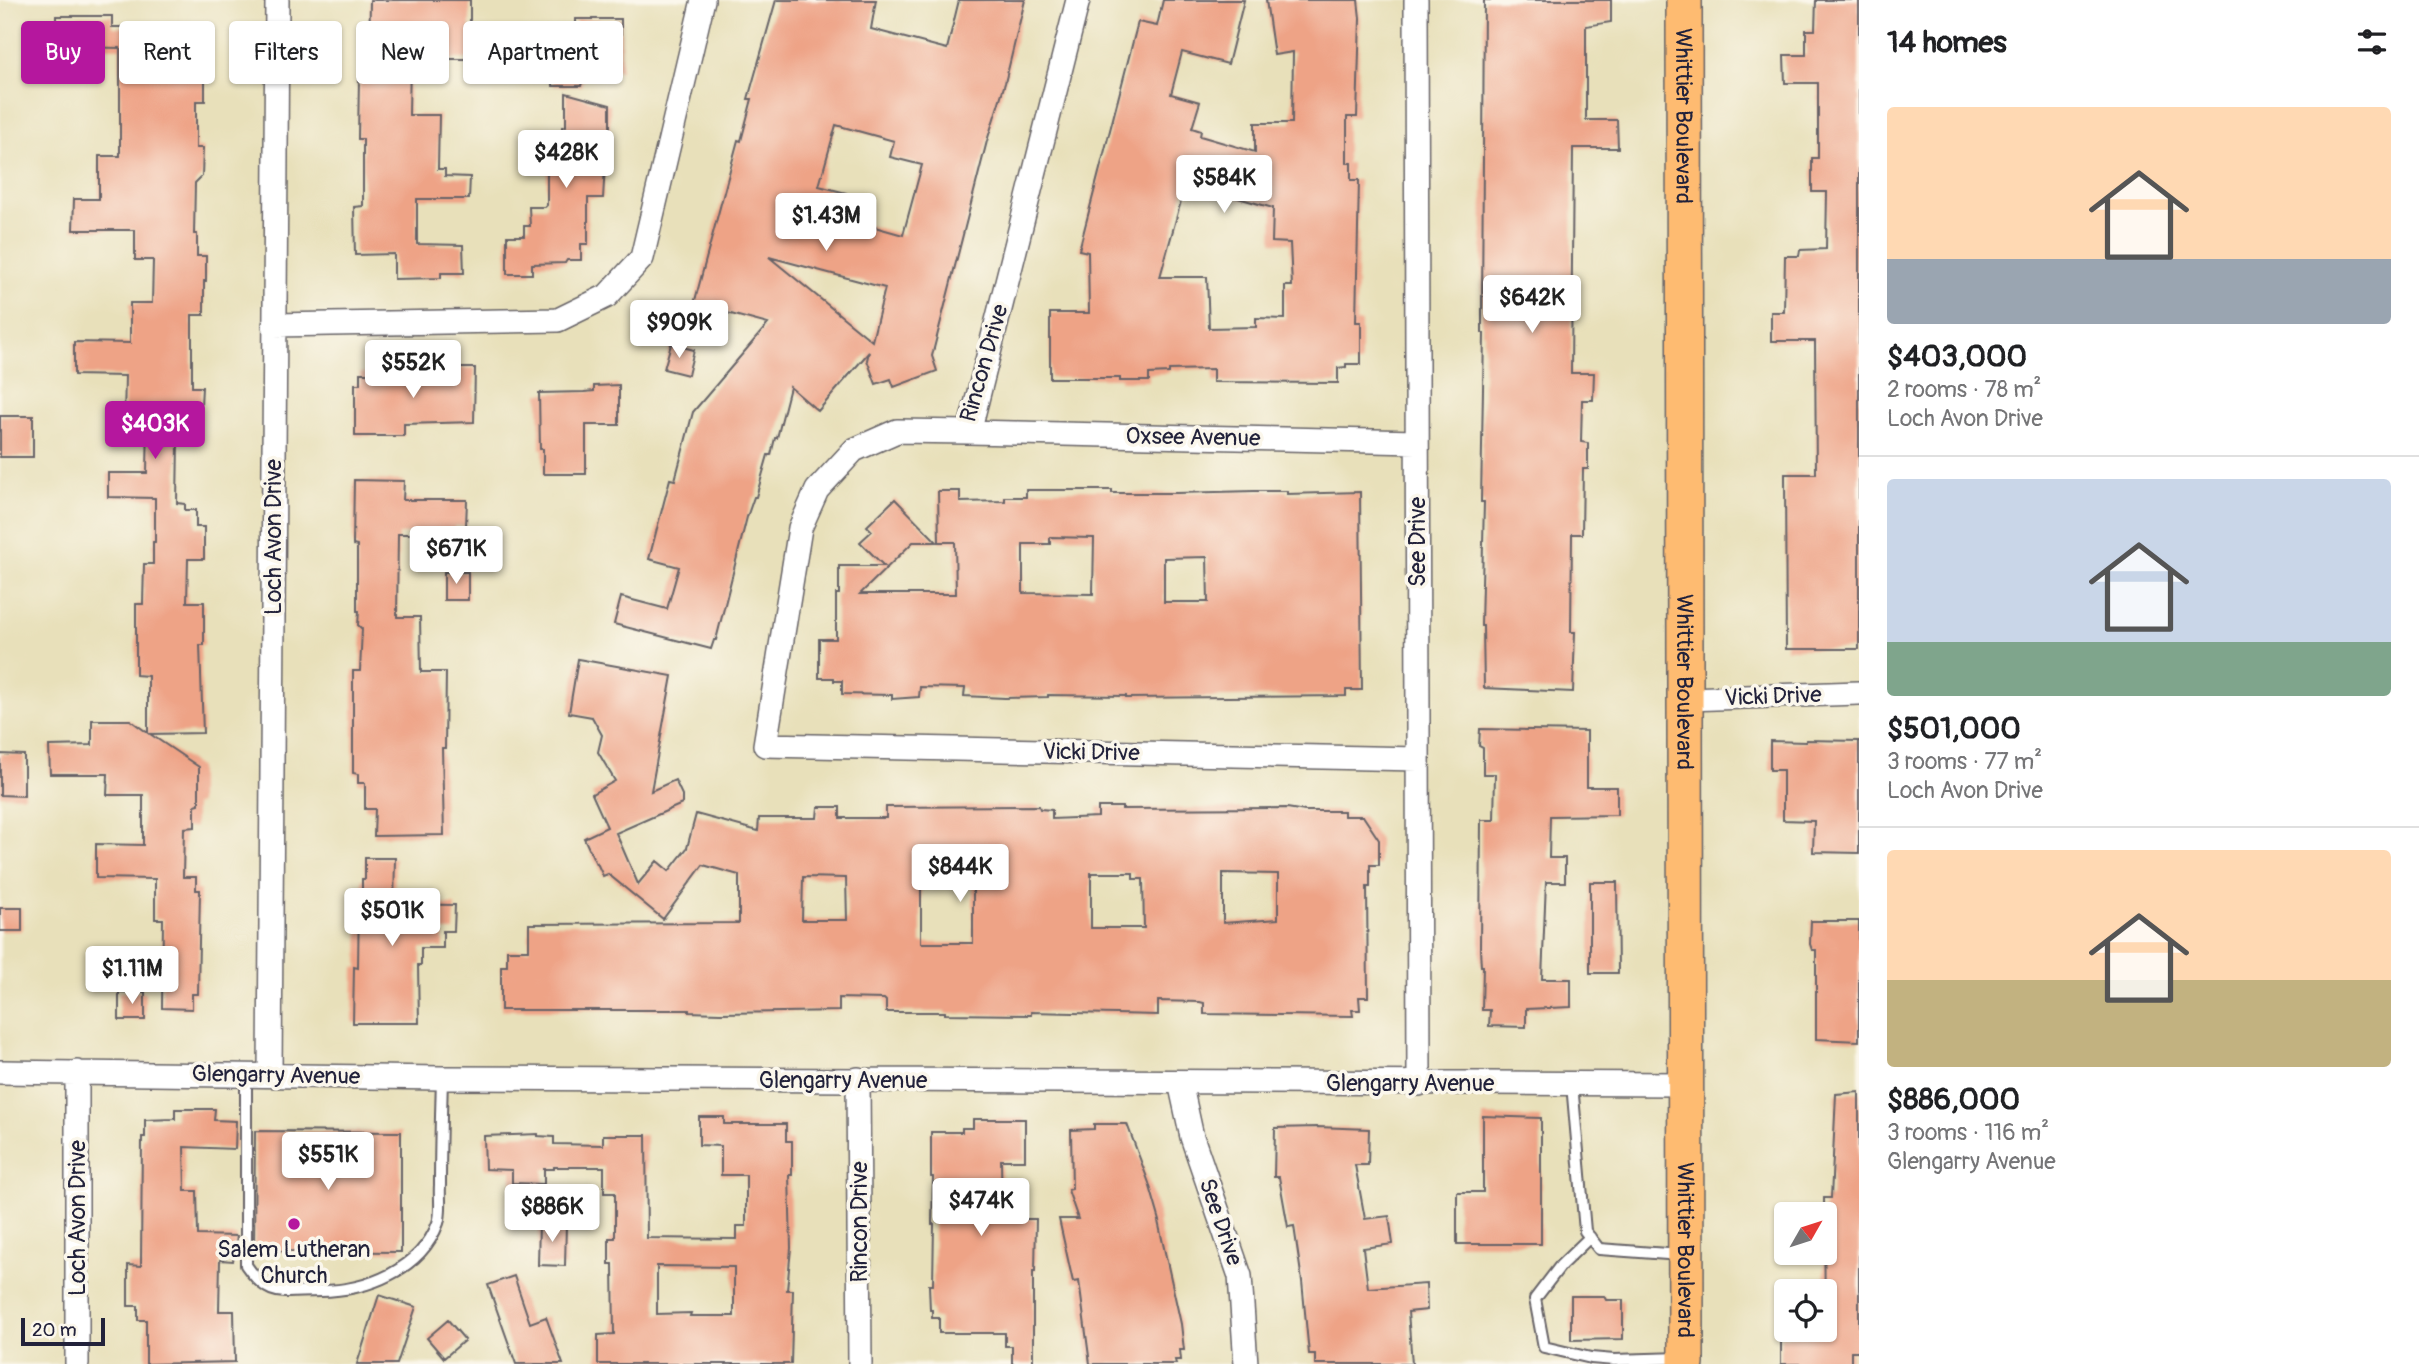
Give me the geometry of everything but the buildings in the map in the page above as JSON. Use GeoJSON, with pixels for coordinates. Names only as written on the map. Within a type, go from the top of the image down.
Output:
{"type":"FeatureCollection","features":[{"type":"Feature","properties":{"kind":"main road","name":"Whittier Boulevard"},"geometry":{"type":"LineString","coordinates":[[1684,0],[1686,1361]]}},
{"type":"Feature","properties":{"kind":"street","name":"Loch Avon Drive"},"geometry":{"type":"LineString","coordinates":[[270,1075],[277,0]]}},
{"type":"Feature","properties":{"kind":"street"},"geometry":{"type":"LineString","coordinates":[[274,325],[558,320],[607,296],[642,258],[703,0]]}},
{"type":"Feature","properties":{"kind":"street","name":"Rincon Drive"},"geometry":{"type":"LineString","coordinates":[[765,745],[800,528],[817,490],[854,450],[897,431],[968,432],[1078,0]]}},
{"type":"Feature","properties":{"kind":"street","name":"See Drive"},"geometry":{"type":"LineString","coordinates":[[1416,0],[1419,1084]]}},
{"type":"Feature","properties":{"kind":"street","name":"Oxsee Avenue"},"geometry":{"type":"LineString","coordinates":[[968,432],[1417,442]]}},
{"type":"Feature","properties":{"kind":"street","name":"Vicki Drive"},"geometry":{"type":"LineString","coordinates":[[1687,699],[1859,693]]}},
{"type":"Feature","properties":{"kind":"street","name":"Vicki Drive"},"geometry":{"type":"LineString","coordinates":[[765,745],[1418,759]]}},
{"type":"Feature","properties":{"kind":"street","name":"Glengarry Avenue"},"geometry":{"type":"LineString","coordinates":[[0,1072],[442,1078],[1686,1084]]}},
{"type":"Feature","properties":{"kind":"street","name":"Loch Avon Drive"},"geometry":{"type":"LineString","coordinates":[[77,1072],[77,1364]]}},
{"type":"Feature","properties":{"kind":"street","name":"Rincon Drive"},"geometry":{"type":"LineString","coordinates":[[858,1079],[860,1364]]}},
{"type":"Feature","properties":{"kind":"street","name":"See Drive"},"geometry":{"type":"LineString","coordinates":[[1180,1082],[1192,1137],[1240,1276],[1246,1364]]}},
{"type":"Feature","properties":{"kind":"lane"},"geometry":{"type":"LineString","coordinates":[[246,1074],[246,1265],[258,1282],[271,1291],[344,1291],[371,1285],[401,1268],[425,1247],[439,1221],[442,1078]]}},
{"type":"Feature","properties":{"kind":"lane"},"geometry":{"type":"LineString","coordinates":[[1572,1084],[1585,1231],[1599,1249],[1686,1256]]}},
{"type":"Feature","properties":{"kind":"lane"},"geometry":{"type":"LineString","coordinates":[[1590,1237],[1561,1265],[1535,1299],[1544,1347],[1591,1358],[1686,1361]]}},
{"type":"Feature","properties":{"kind":"place","name":"Salem Lutheran Church"},"geometry":{"type":"Point","coordinates":[294,1224]}}]}
